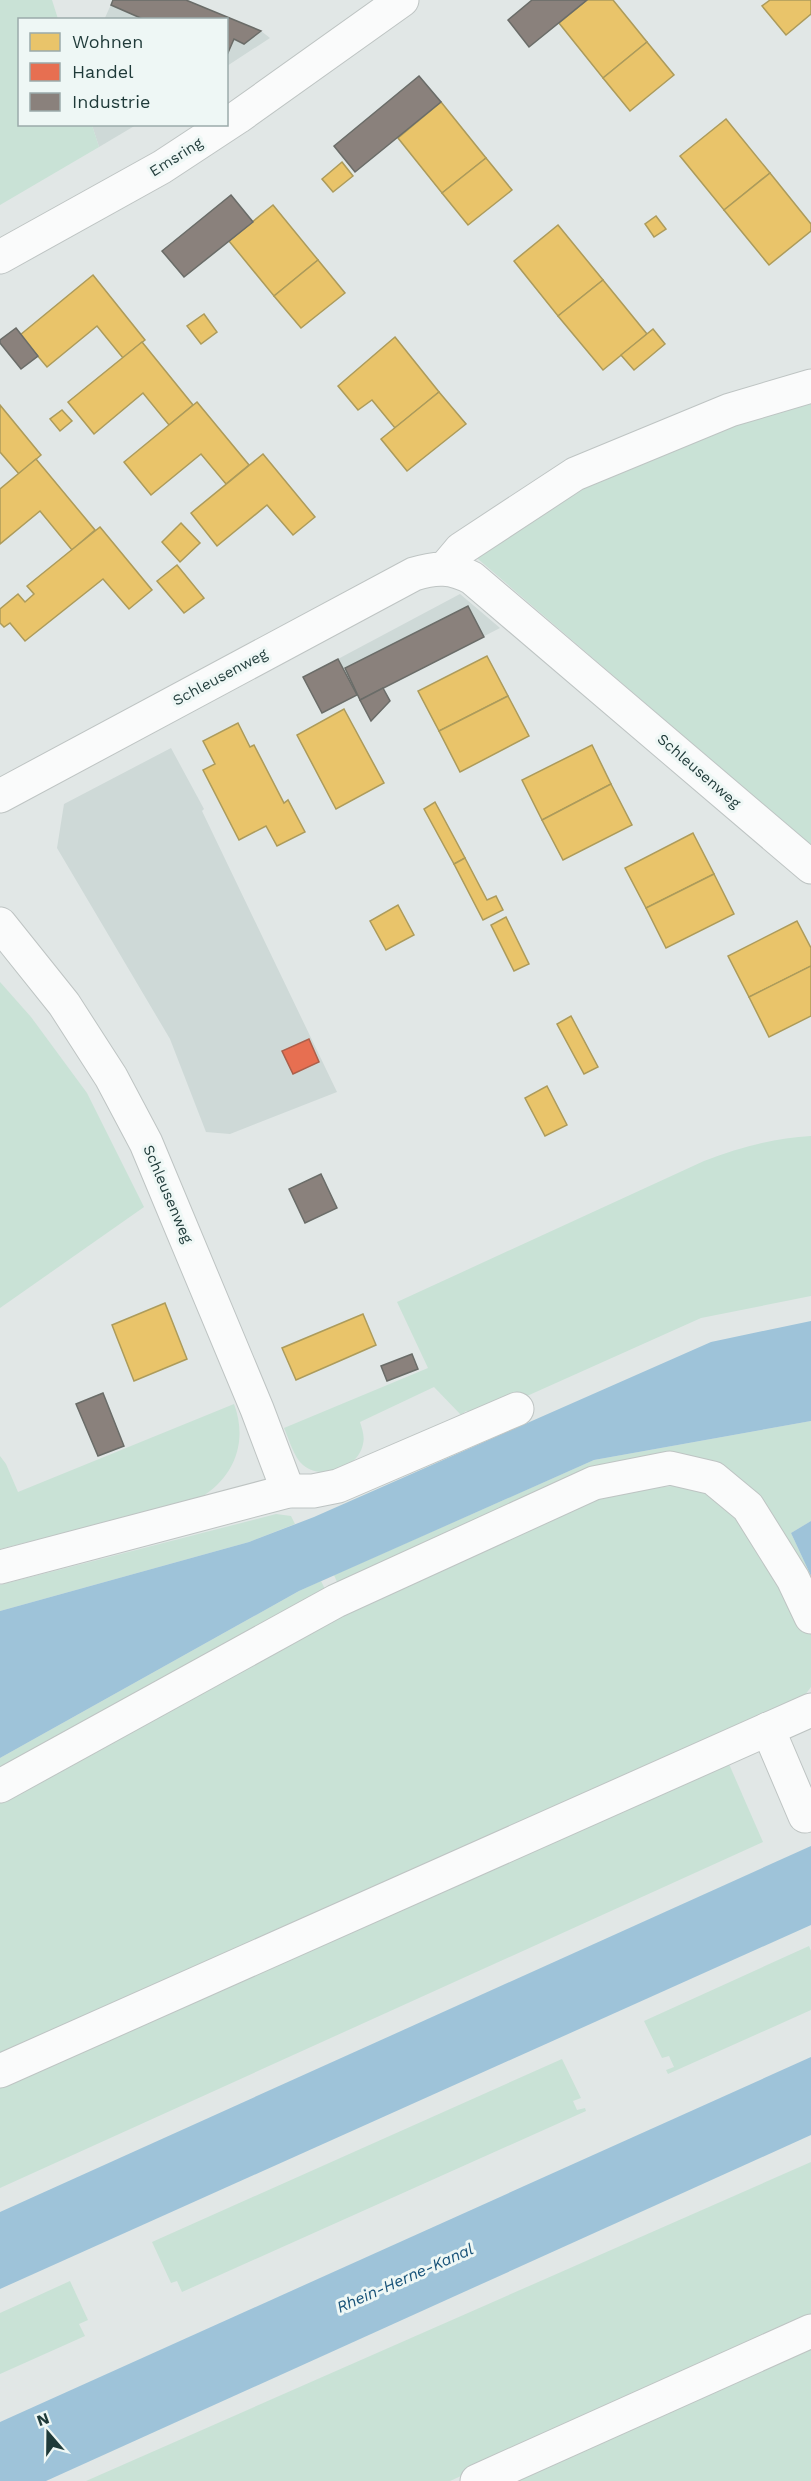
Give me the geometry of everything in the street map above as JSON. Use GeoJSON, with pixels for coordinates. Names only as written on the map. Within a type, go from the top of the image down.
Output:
{"type":"FeatureCollection","features":[{"type":"Feature","properties":{"kind":"street","name":"Emsring"},"geometry":{"type":"LineString","coordinates":[[228,124],[402,0]]}},
{"type":"Feature","properties":{"kind":"street","name":"Emsring"},"geometry":{"type":"LineString","coordinates":[[0,257],[162,167],[224,126]]}},
{"type":"Feature","properties":{"kind":"street"},"geometry":{"type":"LineString","coordinates":[[445,568],[461,549],[575,474],[730,410],[811,386]]}},
{"type":"Feature","properties":{"kind":"street","name":"Schleusenweg"},"geometry":{"type":"LineString","coordinates":[[0,796],[414,574],[429,569],[445,568],[459,571],[472,578],[811,867]]}},
{"type":"Feature","properties":{"kind":"street","name":"Schleusenweg"},"geometry":{"type":"LineString","coordinates":[[0,924],[64,1004],[111,1077],[146,1143],[257,1409],[288,1491]]}},
{"type":"Feature","properties":{"kind":"street"},"geometry":{"type":"LineString","coordinates":[[0,1567],[288,1491],[313,1491],[338,1486],[517,1409]]}},
{"type":"Feature","properties":{"kind":"street"},"geometry":{"type":"LineString","coordinates":[[0,1786],[336,1601],[594,1483],[670,1468],[713,1478],[748,1507],[793,1579],[811,1617]]}},
{"type":"Feature","properties":{"kind":"street"},"geometry":{"type":"LineString","coordinates":[[0,2072],[811,1710]]}},
{"type":"Feature","properties":{"kind":"street"},"geometry":{"type":"LineString","coordinates":[[768,1729],[805,1816],[811,1814]]}},
{"type":"Feature","properties":{"kind":"street"},"geometry":{"type":"LineString","coordinates":[[477,2481],[811,2331]]}},
{"type":"Feature","properties":{"kind":"shaded area"},"geometry":{"type":"Polygon","coordinates":[[[113,0],[186,0],[261,31],[270,38],[228,65],[228,18],[105,18],[113,0]]]}},
{"type":"Feature","properties":{"kind":"shaded area"},"geometry":{"type":"Polygon","coordinates":[[[93,126],[134,126],[99,147],[93,126]]]}},
{"type":"Feature","properties":{"kind":"shaded area"},"geometry":{"type":"Polygon","coordinates":[[[460,594],[500,628],[360,700],[338,659],[460,594]]]}},
{"type":"Feature","properties":{"kind":"shaded area"},"geometry":{"type":"Polygon","coordinates":[[[171,748],[204,809],[202,811],[337,1092],[230,1134],[206,1132],[170,1039],[57,848],[64,804],[171,748]]]}},
{"type":"Feature","properties":{"kind":"green space"},"geometry":{"type":"Polygon","coordinates":[[[0,0],[52,0],[58,18],[18,18],[18,126],[92,126],[99,147],[0,205],[0,0]]]}},
{"type":"Feature","properties":{"kind":"green space"},"geometry":{"type":"Polygon","coordinates":[[[811,396],[811,846],[471,553],[573,488],[811,396]]]}},
{"type":"Feature","properties":{"kind":"green space"},"geometry":{"type":"Polygon","coordinates":[[[0,982],[31,1017],[87,1093],[144,1207],[0,1308],[0,982]]]}},
{"type":"Feature","properties":{"kind":"green space"},"geometry":{"type":"Polygon","coordinates":[[[811,1136],[811,1296],[701,1318],[498,1409],[472,1414],[466,1411],[461,1415],[434,1387],[360,1422],[363,1444],[360,1453],[347,1466],[329,1472],[320,1472],[311,1470],[297,1458],[284,1428],[428,1368],[397,1302],[704,1161],[756,1144],[811,1136]]]}},
{"type":"Feature","properties":{"kind":"green space"},"geometry":{"type":"Polygon","coordinates":[[[234,1404],[240,1431],[235,1457],[222,1480],[200,1498],[181,1505],[0,1549],[0,1456],[18,1492],[234,1404]]]}},
{"type":"Feature","properties":{"kind":"green space"},"geometry":{"type":"Polygon","coordinates":[[[811,1421],[811,1521],[791,1533],[811,1576],[811,1593],[699,1462],[341,1591],[334,1575],[594,1460],[811,1421]]]}},
{"type":"Feature","properties":{"kind":"green space"},"geometry":{"type":"Polygon","coordinates":[[[681,1485],[720,1495],[769,1555],[811,1634],[811,1687],[805,1695],[0,2059],[0,1797],[316,1622],[603,1494],[681,1485]]]}},
{"type":"Feature","properties":{"kind":"green space"},"geometry":{"type":"Polygon","coordinates":[[[276,1514],[291,1516],[295,1524],[249,1542],[0,1611],[0,1585],[276,1514]]]}},
{"type":"Feature","properties":{"kind":"green space"},"geometry":{"type":"Polygon","coordinates":[[[321,1581],[329,1597],[0,1778],[0,1758],[299,1591],[321,1581]]]}},
{"type":"Feature","properties":{"kind":"green space"},"geometry":{"type":"Polygon","coordinates":[[[725,1755],[763,1842],[0,2188],[0,2083],[725,1755]]]}},
{"type":"Feature","properties":{"kind":"green space"},"geometry":{"type":"Polygon","coordinates":[[[809,1946],[811,1951],[811,2010],[668,2074],[666,2070],[674,2067],[669,2056],[662,2058],[644,2021],[809,1946]]]}},
{"type":"Feature","properties":{"kind":"green space"},"geometry":{"type":"Polygon","coordinates":[[[562,2059],[581,2098],[573,2101],[577,2110],[585,2108],[586,2111],[182,2292],[177,2281],[171,2283],[152,2242],[562,2059]]]}},
{"type":"Feature","properties":{"kind":"green space"},"geometry":{"type":"Polygon","coordinates":[[[811,2162],[811,2319],[450,2481],[86,2481],[811,2162]]]}},
{"type":"Feature","properties":{"kind":"green space"},"geometry":{"type":"Polygon","coordinates":[[[70,2281],[88,2320],[79,2324],[85,2336],[0,2374],[0,2313],[70,2281]]]}},
{"type":"Feature","properties":{"kind":"green space"},"geometry":{"type":"Polygon","coordinates":[[[811,2342],[811,2481],[500,2481],[811,2342]]]}},
{"type":"Feature","properties":{"kind":"water"},"geometry":{"type":"Polygon","coordinates":[[[811,1321],[811,1421],[594,1460],[299,1591],[0,1758],[0,1611],[249,1542],[314,1517],[711,1342],[811,1321]]]}},
{"type":"Feature","properties":{"kind":"water"},"geometry":{"type":"Polygon","coordinates":[[[811,1521],[811,1576],[791,1533],[811,1521]]]}},
{"type":"Feature","properties":{"kind":"water"},"geometry":{"type":"Polygon","coordinates":[[[811,1846],[811,1925],[0,2289],[0,2212],[811,1846]]]}},
{"type":"Feature","properties":{"kind":"water","name":"Rhein-Herne-Kanal"},"geometry":{"type":"Polygon","coordinates":[[[811,2057],[811,2135],[46,2481],[0,2481],[0,2422],[811,2057]]]}},
{"type":"Feature","properties":{"kind":"building: Wohnen"},"geometry":{"type":"Polygon","coordinates":[[[587,0],[613,0],[647,42],[603,78],[559,23],[587,0]]]}},
{"type":"Feature","properties":{"kind":"building: Wohnen"},"geometry":{"type":"Polygon","coordinates":[[[770,0],[811,0],[811,14],[786,35],[762,6],[770,0]]]}},
{"type":"Feature","properties":{"kind":"building: Wohnen"},"geometry":{"type":"Polygon","coordinates":[[[647,42],[674,75],[630,111],[603,78],[647,42]]]}},
{"type":"Feature","properties":{"kind":"building: Wohnen"},"geometry":{"type":"Polygon","coordinates":[[[441,102],[486,158],[442,193],[398,138],[441,102]]]}},
{"type":"Feature","properties":{"kind":"building: Wohnen"},"geometry":{"type":"Polygon","coordinates":[[[726,119],[770,173],[724,210],[680,156],[726,119]]]}},
{"type":"Feature","properties":{"kind":"building: Wohnen"},"geometry":{"type":"Polygon","coordinates":[[[486,158],[512,190],[468,225],[442,193],[486,158]]]}},
{"type":"Feature","properties":{"kind":"building: Wohnen"},"geometry":{"type":"Polygon","coordinates":[[[342,162],[353,176],[333,192],[322,179],[342,162]]]}},
{"type":"Feature","properties":{"kind":"building: Wohnen"},"geometry":{"type":"Polygon","coordinates":[[[770,173],[811,224],[811,231],[769,265],[724,210],[770,173]]]}},
{"type":"Feature","properties":{"kind":"building: Wohnen"},"geometry":{"type":"Polygon","coordinates":[[[273,205],[318,260],[274,296],[229,241],[273,205]]]}},
{"type":"Feature","properties":{"kind":"building: Wohnen"},"geometry":{"type":"Polygon","coordinates":[[[656,216],[666,229],[654,237],[645,224],[656,216]]]}},
{"type":"Feature","properties":{"kind":"building: Wohnen"},"geometry":{"type":"Polygon","coordinates":[[[558,225],[603,280],[558,316],[514,261],[558,225]]]}},
{"type":"Feature","properties":{"kind":"building: Wohnen"},"geometry":{"type":"Polygon","coordinates":[[[318,260],[345,293],[301,328],[274,296],[318,260]]]}},
{"type":"Feature","properties":{"kind":"building: Wohnen"},"geometry":{"type":"Polygon","coordinates":[[[93,275],[145,340],[123,358],[97,326],[47,367],[20,335],[93,275]]]}},
{"type":"Feature","properties":{"kind":"building: Wohnen"},"geometry":{"type":"Polygon","coordinates":[[[603,280],[647,334],[603,370],[558,316],[603,280]]]}},
{"type":"Feature","properties":{"kind":"building: Wohnen"},"geometry":{"type":"Polygon","coordinates":[[[204,314],[217,332],[201,344],[187,326],[204,314]]]}},
{"type":"Feature","properties":{"kind":"building: Wohnen"},"geometry":{"type":"Polygon","coordinates":[[[653,329],[665,344],[634,370],[621,355],[653,329]]]}},
{"type":"Feature","properties":{"kind":"building: Wohnen"},"geometry":{"type":"Polygon","coordinates":[[[395,337],[439,392],[395,428],[372,400],[358,410],[338,386],[395,337]]]}},
{"type":"Feature","properties":{"kind":"building: Wohnen"},"geometry":{"type":"Polygon","coordinates":[[[142,342],[193,405],[169,425],[143,393],[94,434],[68,402],[142,342]]]}},
{"type":"Feature","properties":{"kind":"building: Wohnen"},"geometry":{"type":"Polygon","coordinates":[[[439,392],[466,424],[407,471],[381,439],[439,392]]]}},
{"type":"Feature","properties":{"kind":"building: Wohnen"},"geometry":{"type":"Polygon","coordinates":[[[197,402],[249,465],[226,484],[201,454],[151,495],[124,462],[197,402]]]}},
{"type":"Feature","properties":{"kind":"building: Wohnen"},"geometry":{"type":"Polygon","coordinates":[[[0,405],[41,455],[19,474],[0,452],[0,405]]]}},
{"type":"Feature","properties":{"kind":"building: Wohnen"},"geometry":{"type":"Polygon","coordinates":[[[62,410],[72,421],[60,431],[50,419],[62,410]]]}},
{"type":"Feature","properties":{"kind":"building: Wohnen"},"geometry":{"type":"Polygon","coordinates":[[[263,454],[315,517],[293,535],[267,505],[217,546],[191,513],[263,454]]]}},
{"type":"Feature","properties":{"kind":"building: Wohnen"},"geometry":{"type":"Polygon","coordinates":[[[36,459],[95,530],[72,550],[40,511],[0,544],[0,489],[36,459]]]}},
{"type":"Feature","properties":{"kind":"building: Wohnen"},"geometry":{"type":"Polygon","coordinates":[[[181,523],[200,543],[180,562],[162,542],[181,523]]]}},
{"type":"Feature","properties":{"kind":"building: Wohnen"},"geometry":{"type":"Polygon","coordinates":[[[100,527],[152,590],[129,609],[103,579],[25,641],[10,623],[4,627],[0,623],[0,609],[18,594],[25,602],[34,594],[27,586],[100,527]]]}},
{"type":"Feature","properties":{"kind":"building: Wohnen"},"geometry":{"type":"Polygon","coordinates":[[[177,565],[204,598],[184,613],[157,581],[177,565]]]}},
{"type":"Feature","properties":{"kind":"building: Wohnen"},"geometry":{"type":"Polygon","coordinates":[[[487,656],[508,696],[439,731],[418,691],[487,656]]]}},
{"type":"Feature","properties":{"kind":"building: Wohnen"},"geometry":{"type":"Polygon","coordinates":[[[508,696],[529,736],[460,772],[439,731],[508,696]]]}},
{"type":"Feature","properties":{"kind":"building: Wohnen"},"geometry":{"type":"Polygon","coordinates":[[[344,709],[384,783],[336,809],[297,735],[344,709]]]}},
{"type":"Feature","properties":{"kind":"building: Wohnen"},"geometry":{"type":"Polygon","coordinates":[[[238,723],[250,747],[254,745],[284,803],[288,800],[305,832],[277,846],[266,826],[239,840],[203,770],[215,764],[203,741],[238,723]]]}},
{"type":"Feature","properties":{"kind":"building: Wohnen"},"geometry":{"type":"Polygon","coordinates":[[[592,745],[611,784],[542,820],[522,780],[592,745]]]}},
{"type":"Feature","properties":{"kind":"building: Wohnen"},"geometry":{"type":"Polygon","coordinates":[[[611,784],[632,825],[563,860],[542,820],[611,784]]]}},
{"type":"Feature","properties":{"kind":"building: Wohnen"},"geometry":{"type":"Polygon","coordinates":[[[435,802],[465,858],[454,864],[424,809],[435,802]]]}},
{"type":"Feature","properties":{"kind":"building: Wohnen"},"geometry":{"type":"Polygon","coordinates":[[[693,833],[714,874],[646,908],[625,868],[693,833]]]}},
{"type":"Feature","properties":{"kind":"building: Wohnen"},"geometry":{"type":"Polygon","coordinates":[[[465,858],[487,900],[496,896],[503,910],[483,920],[454,864],[465,858]]]}},
{"type":"Feature","properties":{"kind":"building: Wohnen"},"geometry":{"type":"Polygon","coordinates":[[[714,874],[734,914],[666,948],[646,908],[714,874]]]}},
{"type":"Feature","properties":{"kind":"building: Wohnen"},"geometry":{"type":"Polygon","coordinates":[[[398,905],[414,935],[386,950],[370,921],[398,905]]]}},
{"type":"Feature","properties":{"kind":"building: Wohnen"},"geometry":{"type":"Polygon","coordinates":[[[506,917],[529,964],[514,971],[491,925],[506,917]]]}},
{"type":"Feature","properties":{"kind":"building: Wohnen"},"geometry":{"type":"Polygon","coordinates":[[[797,921],[811,948],[811,966],[749,997],[728,956],[797,921]]]}},
{"type":"Feature","properties":{"kind":"building: Wohnen"},"geometry":{"type":"Polygon","coordinates":[[[811,966],[811,1016],[769,1037],[749,997],[811,966]]]}},
{"type":"Feature","properties":{"kind":"building: Wohnen"},"geometry":{"type":"Polygon","coordinates":[[[571,1016],[598,1067],[584,1074],[557,1024],[571,1016]]]}},
{"type":"Feature","properties":{"kind":"building: Wohnen"},"geometry":{"type":"Polygon","coordinates":[[[547,1086],[567,1125],[545,1136],[525,1098],[547,1086]]]}},
{"type":"Feature","properties":{"kind":"building: Wohnen"},"geometry":{"type":"Polygon","coordinates":[[[165,1303],[187,1359],[134,1381],[112,1325],[165,1303]]]}},
{"type":"Feature","properties":{"kind":"building: Wohnen"},"geometry":{"type":"Polygon","coordinates":[[[363,1314],[376,1345],[296,1380],[282,1348],[363,1314]]]}},
{"type":"Feature","properties":{"kind":"building: Handel"},"geometry":{"type":"Polygon","coordinates":[[[309,1039],[319,1062],[293,1074],[282,1051],[309,1039]]]}},
{"type":"Feature","properties":{"kind":"building: Industrie"},"geometry":{"type":"Polygon","coordinates":[[[113,0],[186,0],[261,31],[244,44],[234,39],[228,53],[228,18],[140,18],[111,5],[113,0]]]}},
{"type":"Feature","properties":{"kind":"building: Industrie"},"geometry":{"type":"Polygon","coordinates":[[[532,0],[587,0],[529,47],[508,20],[532,0]]]}},
{"type":"Feature","properties":{"kind":"building: Industrie"},"geometry":{"type":"Polygon","coordinates":[[[419,76],[441,102],[355,172],[334,146],[419,76]]]}},
{"type":"Feature","properties":{"kind":"building: Industrie"},"geometry":{"type":"Polygon","coordinates":[[[231,195],[253,222],[184,277],[162,251],[231,195]]]}},
{"type":"Feature","properties":{"kind":"building: Industrie"},"geometry":{"type":"Polygon","coordinates":[[[16,328],[38,356],[21,369],[0,343],[0,340],[16,328]]]}},
{"type":"Feature","properties":{"kind":"building: Industrie"},"geometry":{"type":"Polygon","coordinates":[[[468,606],[484,637],[360,700],[345,668],[468,606]]]}},
{"type":"Feature","properties":{"kind":"building: Industrie"},"geometry":{"type":"Polygon","coordinates":[[[338,659],[357,695],[322,713],[303,677],[338,659]]]}},
{"type":"Feature","properties":{"kind":"building: Industrie"},"geometry":{"type":"Polygon","coordinates":[[[383,688],[390,701],[371,721],[360,700],[383,688]]]}},
{"type":"Feature","properties":{"kind":"building: Industrie"},"geometry":{"type":"Polygon","coordinates":[[[321,1174],[337,1208],[305,1223],[289,1189],[321,1174]]]}},
{"type":"Feature","properties":{"kind":"building: Industrie"},"geometry":{"type":"Polygon","coordinates":[[[412,1354],[418,1369],[387,1381],[381,1366],[412,1354]]]}},
{"type":"Feature","properties":{"kind":"building: Industrie"},"geometry":{"type":"Polygon","coordinates":[[[103,1393],[124,1446],[98,1456],[76,1404],[103,1393]]]}}]}
